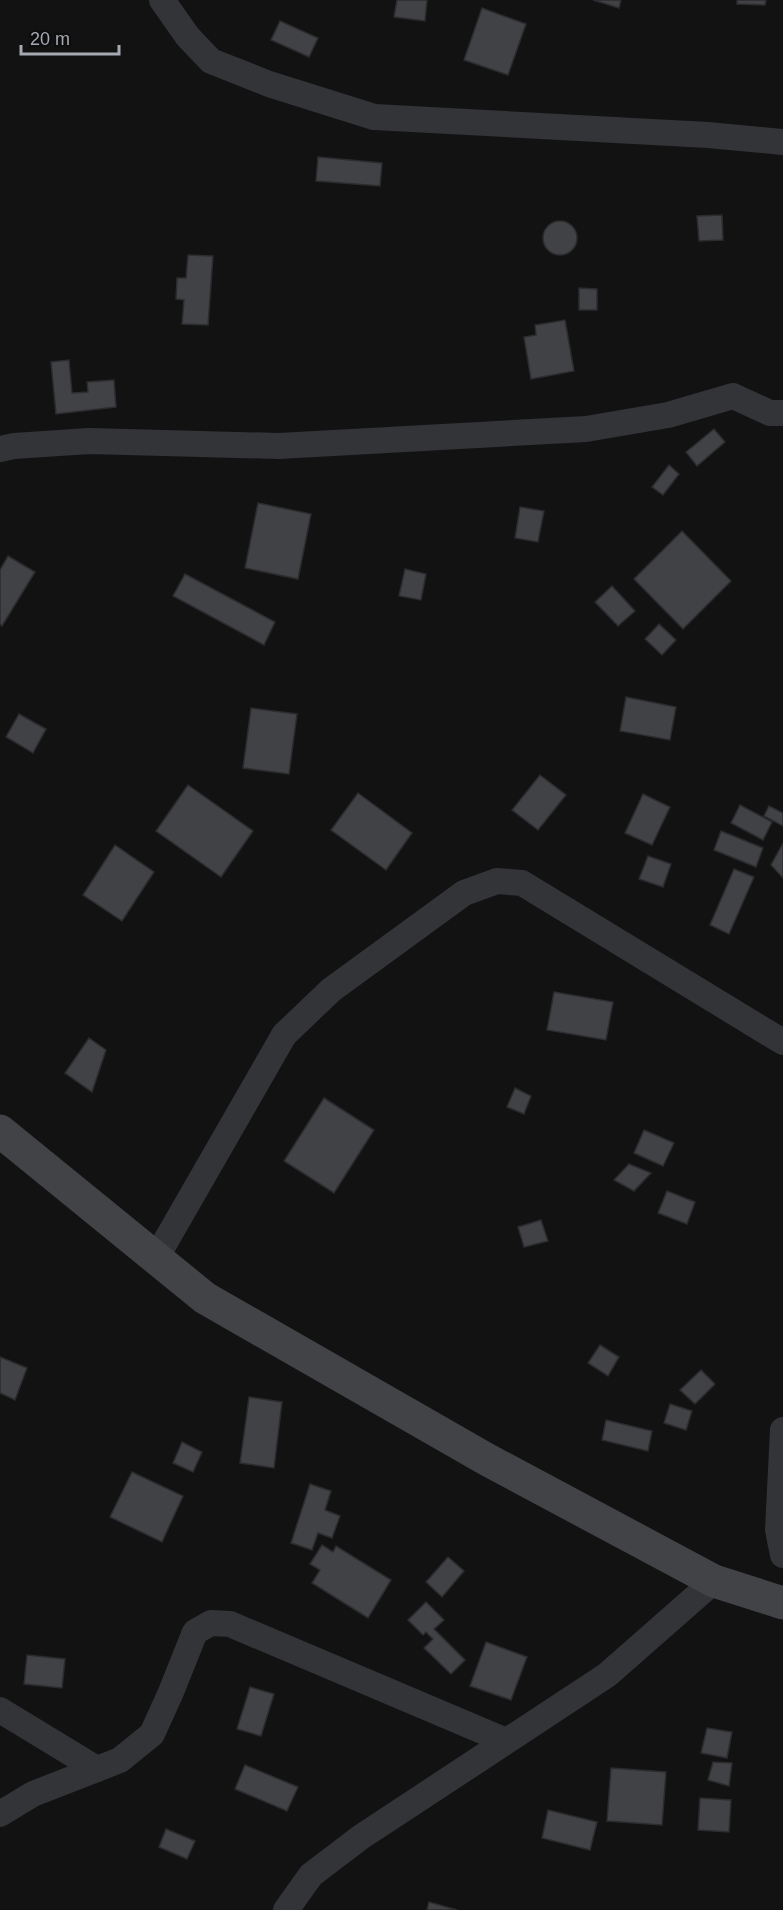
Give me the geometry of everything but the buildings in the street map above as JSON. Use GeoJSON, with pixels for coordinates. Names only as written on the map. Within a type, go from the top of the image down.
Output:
{"type":"FeatureCollection","features":[{"type":"Feature","properties":{"kind":"street"},"geometry":{"type":"LineString","coordinates":[[162,0],[188,37],[211,61],[269,84],[374,117],[696,134],[783,142]]}},
{"type":"Feature","properties":{"kind":"street"},"geometry":{"type":"LineString","coordinates":[[0,449],[89,441],[279,446],[586,429],[668,416],[733,396],[770,413],[783,413]]}},
{"type":"Feature","properties":{"kind":"street"},"geometry":{"type":"LineString","coordinates":[[156,1258],[284,1035],[331,990],[464,893],[496,881],[522,883],[783,1042]]}},
{"type":"Feature","properties":{"kind":"street"},"geometry":{"type":"LineString","coordinates":[[0,1131],[205,1298],[486,1459],[714,1581],[783,1603]]}},
{"type":"Feature","properties":{"kind":"street"},"geometry":{"type":"LineString","coordinates":[[783,1430],[778,1530],[783,1555]]}},
{"type":"Feature","properties":{"kind":"street"},"geometry":{"type":"LineString","coordinates":[[286,1910],[311,1875],[361,1837],[607,1675],[714,1581]]}},
{"type":"Feature","properties":{"kind":"street"},"geometry":{"type":"LineString","coordinates":[[0,1814],[33,1794],[120,1760],[152,1734],[195,1632],[211,1623],[230,1624],[506,1741]]}},
{"type":"Feature","properties":{"kind":"street"},"geometry":{"type":"LineString","coordinates":[[0,1710],[97,1769]]}}]}
